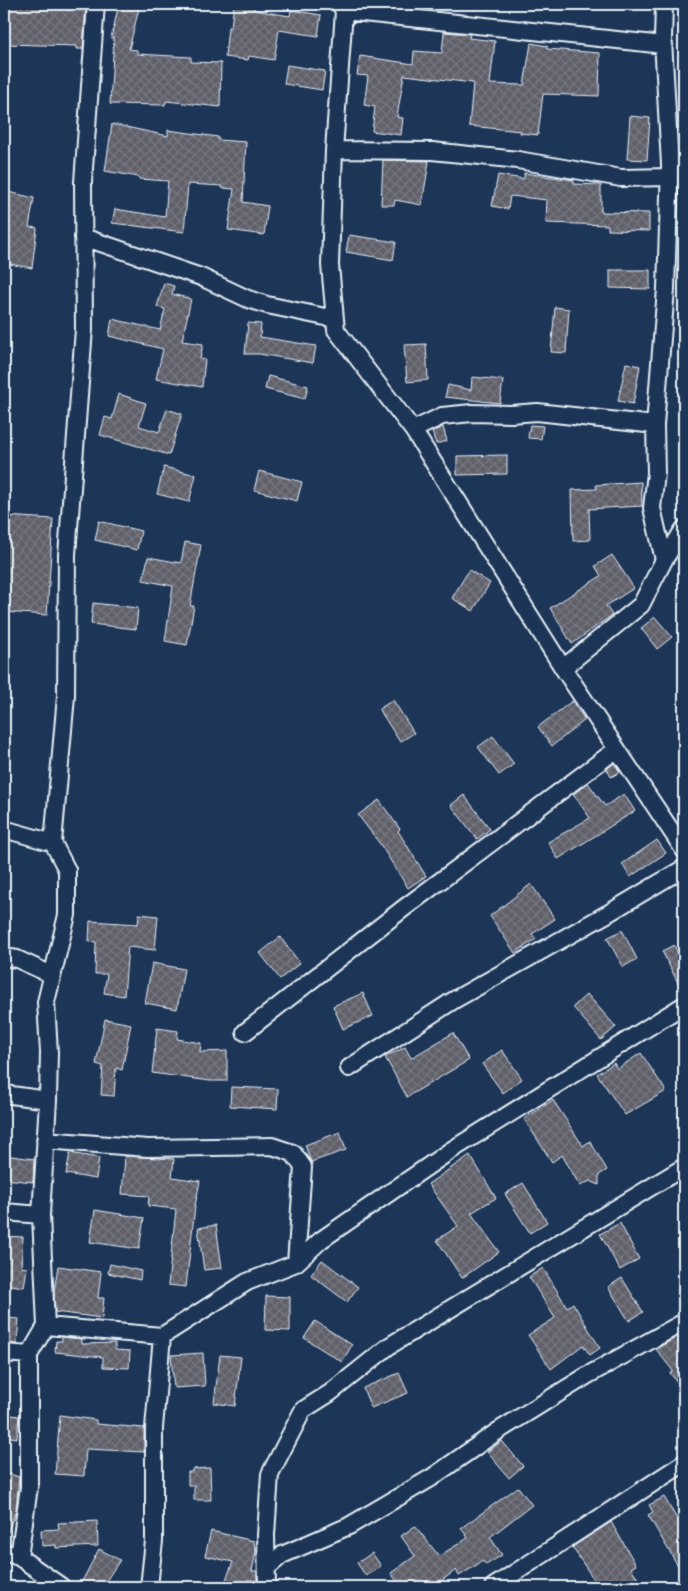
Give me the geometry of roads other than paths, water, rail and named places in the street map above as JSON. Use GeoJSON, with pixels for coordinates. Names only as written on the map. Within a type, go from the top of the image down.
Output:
{"type":"FeatureCollection","features":[{"type":"Feature","properties":{"kind":"street"},"geometry":{"type":"LineString","coordinates":[[62,1587],[12,1555],[29,1487],[29,1355],[46,1326],[41,1215],[48,1100],[46,1002],[67,915],[67,870],[53,843],[66,696],[67,555],[84,329],[83,182],[96,4]]}},
{"type":"Feature","properties":{"kind":"street"},"geometry":{"type":"LineString","coordinates":[[664,4],[664,45],[674,169],[655,426],[656,473],[652,508],[664,560]]}},
{"type":"Feature","properties":{"kind":"street"},"geometry":{"type":"LineString","coordinates":[[664,45],[342,7],[330,264],[336,330],[412,430],[563,668],[684,850]]}},
{"type":"Feature","properties":{"kind":"street"},"geometry":{"type":"LineString","coordinates":[[334,150],[432,150],[518,160],[622,178],[674,169]]}},
{"type":"Feature","properties":{"kind":"street"},"geometry":{"type":"LineString","coordinates":[[84,237],[201,277],[248,299],[266,305],[335,319]]}},
{"type":"Feature","properties":{"kind":"street"},"geometry":{"type":"LineString","coordinates":[[412,430],[442,416],[472,413],[511,414],[537,412],[655,426]]}},
{"type":"Feature","properties":{"kind":"street"},"geometry":{"type":"LineString","coordinates":[[563,668],[641,605],[664,560],[684,529]]}},
{"type":"Feature","properties":{"kind":"street"},"geometry":{"type":"LineString","coordinates":[[245,1032],[404,908],[617,750]]}},
{"type":"Feature","properties":{"kind":"street"},"geometry":{"type":"LineString","coordinates":[[4,829],[53,843]]}},
{"type":"Feature","properties":{"kind":"street"},"geometry":{"type":"LineString","coordinates":[[349,1068],[454,1000],[607,914],[684,868]]}},
{"type":"Feature","properties":{"kind":"street"},"geometry":{"type":"LineString","coordinates":[[4,957],[17,959],[52,975]]}},
{"type":"Feature","properties":{"kind":"street"},"geometry":{"type":"LineString","coordinates":[[46,1326],[162,1336],[247,1282],[296,1263],[321,1240],[450,1151],[684,1005]]}},
{"type":"Feature","properties":{"kind":"street"},"geometry":{"type":"LineString","coordinates":[[4,1094],[48,1100]]}},
{"type":"Feature","properties":{"kind":"street"},"geometry":{"type":"LineString","coordinates":[[45,1140],[148,1148],[272,1146],[293,1154],[303,1167],[296,1263]]}},
{"type":"Feature","properties":{"kind":"street"},"geometry":{"type":"LineString","coordinates":[[267,1587],[266,1534],[270,1474],[303,1410],[330,1393],[389,1346],[684,1167]]}},
{"type":"Feature","properties":{"kind":"street"},"geometry":{"type":"LineString","coordinates":[[4,1212],[41,1215]]}},
{"type":"Feature","properties":{"kind":"street"},"geometry":{"type":"LineString","coordinates":[[268,1567],[282,1555],[357,1521],[431,1478],[498,1431],[588,1375],[684,1322]]}},
{"type":"Feature","properties":{"kind":"street"},"geometry":{"type":"LineString","coordinates":[[149,1587],[154,1541],[154,1428],[162,1336]]}},
{"type":"Feature","properties":{"kind":"street"},"geometry":{"type":"LineString","coordinates":[[4,1352],[29,1355]]}},
{"type":"Feature","properties":{"kind":"street"},"geometry":{"type":"LineString","coordinates":[[493,1587],[684,1463]]}}]}
